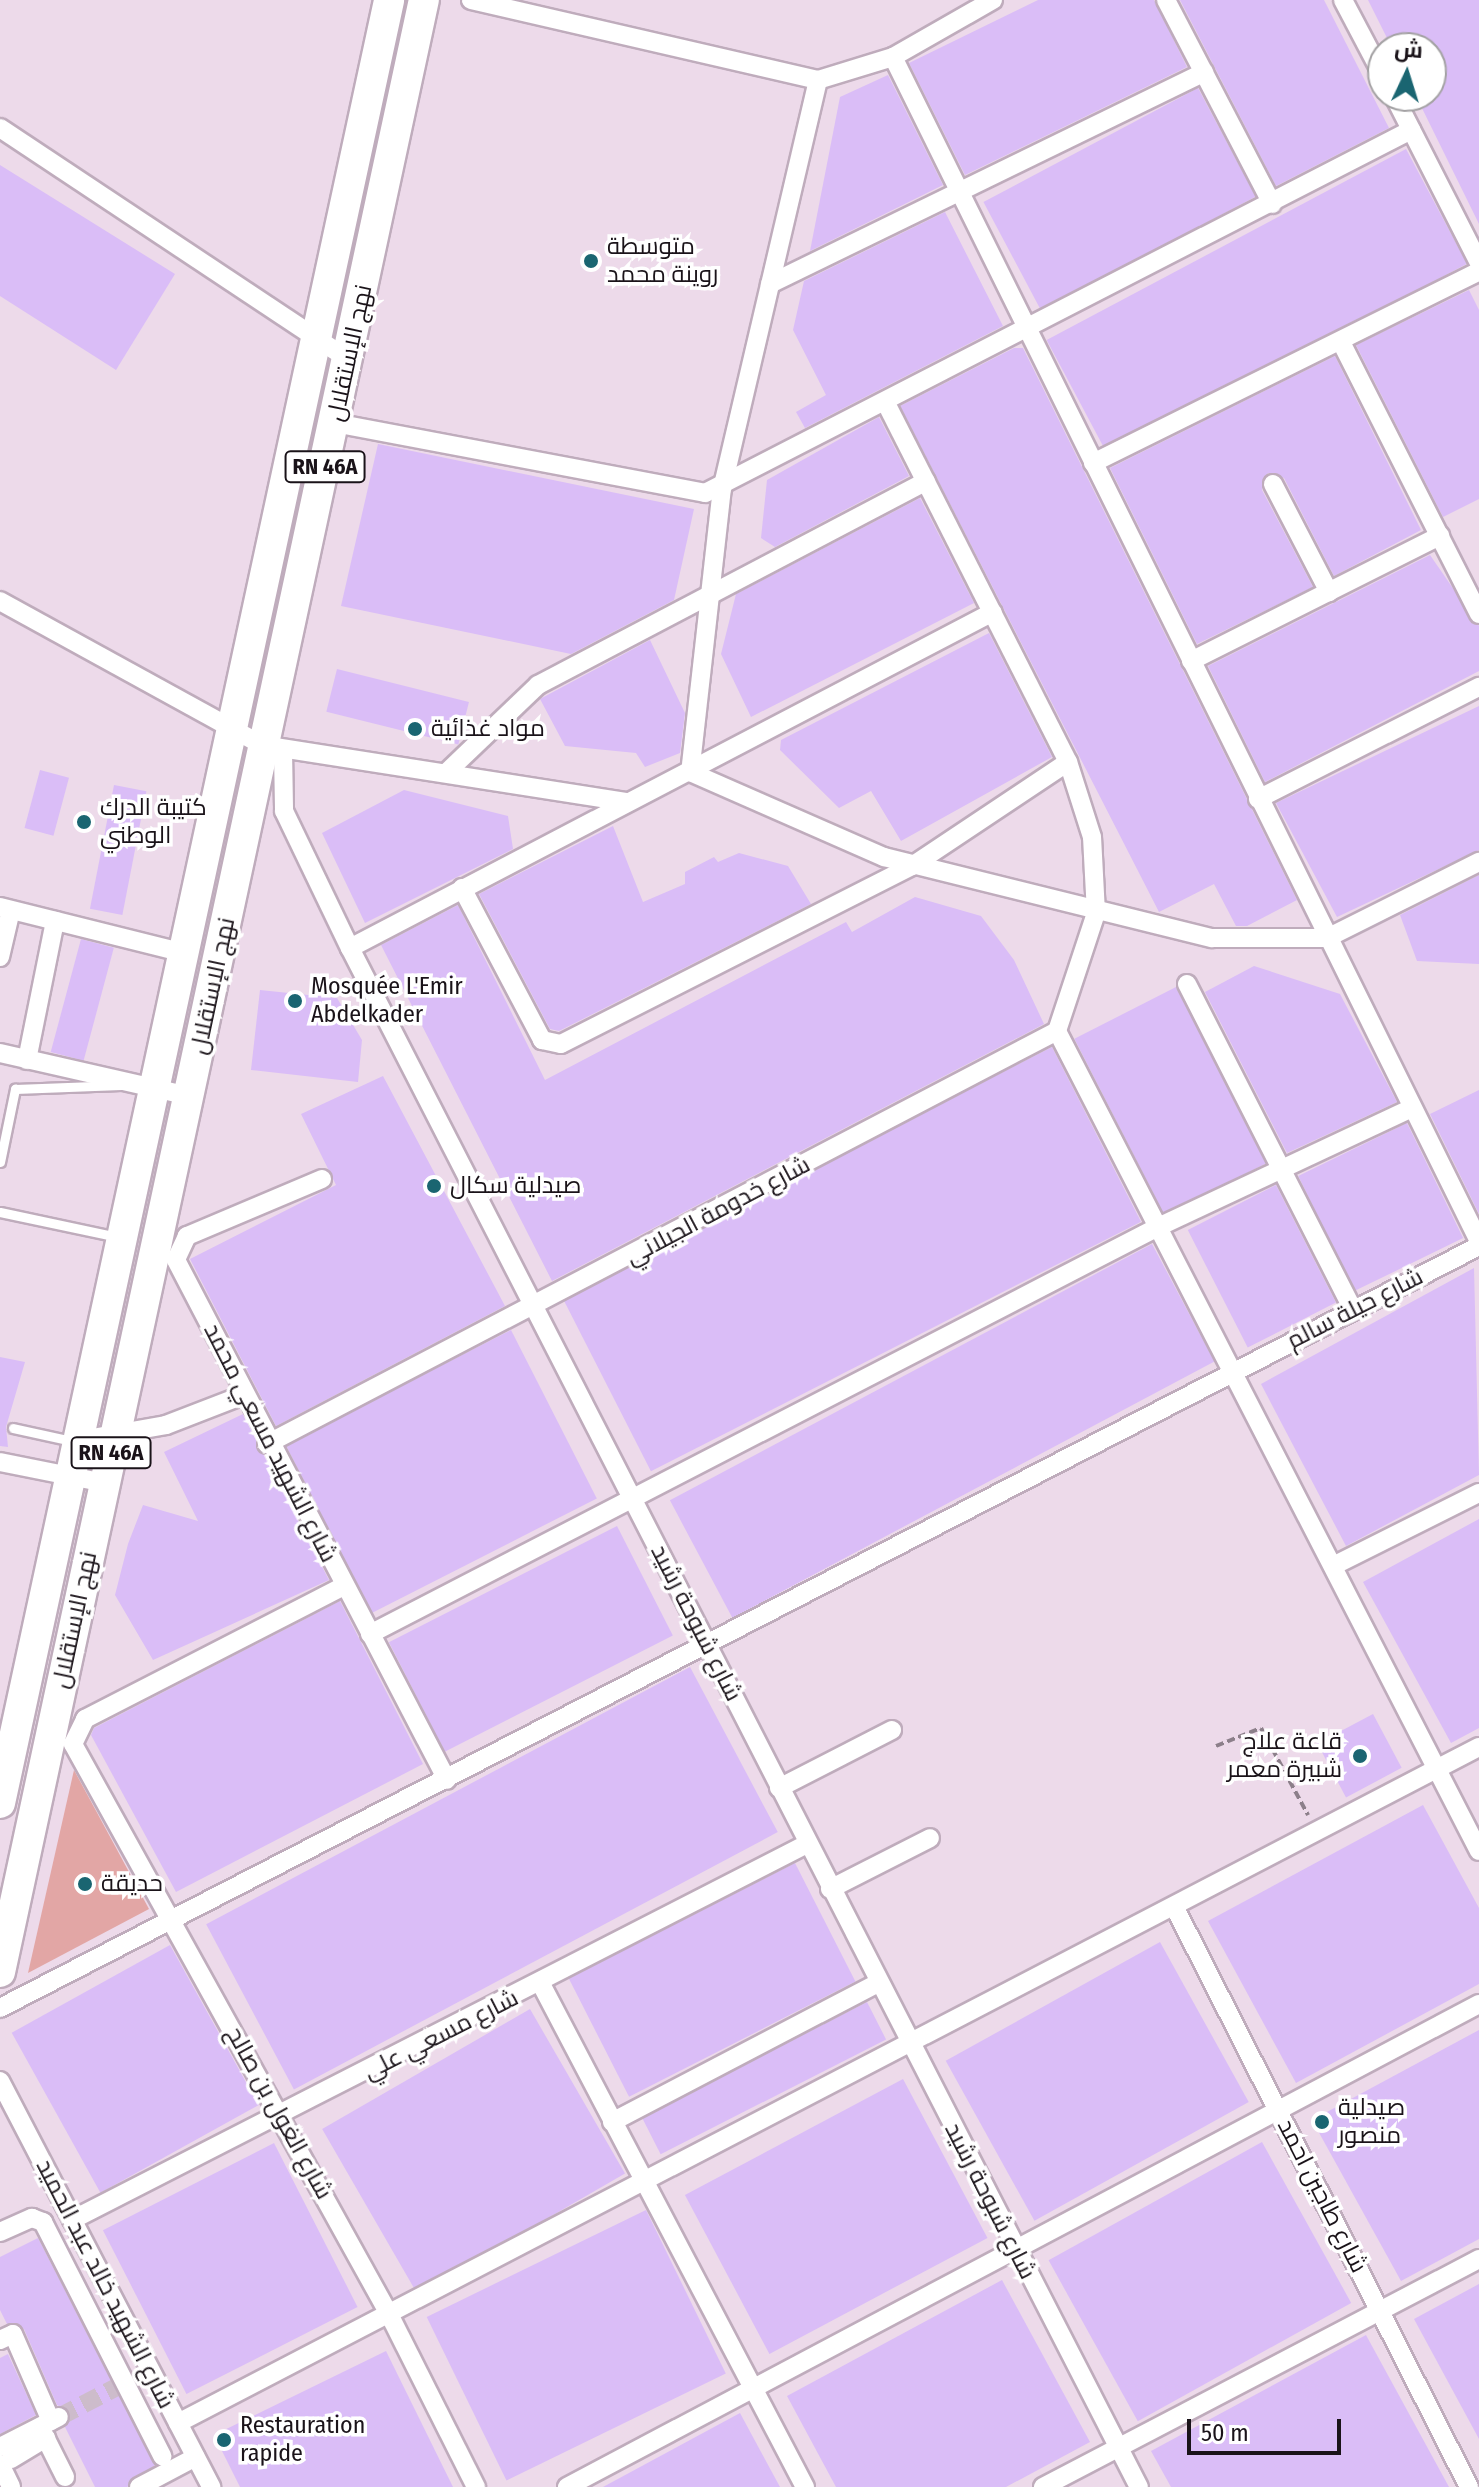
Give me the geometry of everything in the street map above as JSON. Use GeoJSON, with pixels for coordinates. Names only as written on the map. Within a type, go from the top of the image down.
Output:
{"type":"FeatureCollection","features":[{"type":"Feature","properties":{"kind":"main road","name":"نهج الإستقلال"},"geometry":{"type":"LineString","coordinates":[[0,1803],[6,1743],[68,1478],[118,1237],[140,1085],[181,952],[320,333],[389,0]]}},
{"type":"Feature","properties":{"kind":"main road","name":"نهج الإستقلال"},"geometry":{"type":"LineString","coordinates":[[0,1972],[61,1744],[105,1483],[189,1096],[273,748],[335,423],[424,0]]}},
{"type":"Feature","properties":{"kind":"street"},"geometry":{"type":"LineString","coordinates":[[471,0],[818,80],[893,57],[993,0]]}},
{"type":"Feature","properties":{"kind":"street"},"geometry":{"type":"LineString","coordinates":[[1166,0],[1272,204]]}},
{"type":"Feature","properties":{"kind":"street"},"geometry":{"type":"LineString","coordinates":[[1343,0],[1367,46]]}},
{"type":"Feature","properties":{"kind":"street"},"geometry":{"type":"LineString","coordinates":[[893,57],[1479,1244]]}},
{"type":"Feature","properties":{"kind":"street"},"geometry":{"type":"LineString","coordinates":[[770,284],[961,196],[1204,72]]}},
{"type":"Feature","properties":{"kind":"street"},"geometry":{"type":"LineString","coordinates":[[690,772],[705,594],[722,488],[818,80]]}},
{"type":"Feature","properties":{"kind":"street"},"geometry":{"type":"LineString","coordinates":[[1402,112],[1479,263]]}},
{"type":"Feature","properties":{"kind":"street"},"geometry":{"type":"LineString","coordinates":[[0,128],[320,333],[348,359]]}},
{"type":"Feature","properties":{"kind":"street"},"geometry":{"type":"LineString","coordinates":[[335,423],[692,494],[722,488],[1411,130]]}},
{"type":"Feature","properties":{"kind":"street"},"geometry":{"type":"LineString","coordinates":[[1093,463],[1479,271]]}},
{"type":"Feature","properties":{"kind":"street"},"geometry":{"type":"LineString","coordinates":[[1341,342],[1479,614]]}},
{"type":"Feature","properties":{"kind":"street"},"geometry":{"type":"LineString","coordinates":[[885,402],[1068,762],[1092,837],[1096,913],[1057,1031],[1479,1851]]}},
{"type":"Feature","properties":{"kind":"street"},"geometry":{"type":"LineString","coordinates":[[447,772],[538,685],[705,594],[926,481]]}},
{"type":"Feature","properties":{"kind":"street"},"geometry":{"type":"LineString","coordinates":[[1273,484],[1329,592]]}},
{"type":"Feature","properties":{"kind":"street"},"geometry":{"type":"LineString","coordinates":[[1191,661],[1440,536]]}},
{"type":"Feature","properties":{"kind":"street"},"geometry":{"type":"LineString","coordinates":[[0,601],[192,701],[230,732],[273,748],[447,772],[626,802]]}},
{"type":"Feature","properties":{"kind":"street"},"geometry":{"type":"LineString","coordinates":[[350,948],[993,612]]}},
{"type":"Feature","properties":{"kind":"street"},"geometry":{"type":"LineString","coordinates":[[1258,799],[1479,687]]}},
{"type":"Feature","properties":{"kind":"street","name":"شارع شبوحة رشيد"},"geometry":{"type":"LineString","coordinates":[[273,748],[284,811],[350,948],[708,1646],[876,1984],[1139,2487]]}},
{"type":"Feature","properties":{"kind":"street"},"geometry":{"type":"LineString","coordinates":[[462,888],[550,1045],[912,866],[1068,762]]}},
{"type":"Feature","properties":{"kind":"street"},"geometry":{"type":"LineString","coordinates":[[690,772],[745,802],[912,866],[1096,913],[1212,938],[1327,938],[1479,862]]}},
{"type":"Feature","properties":{"kind":"street"},"geometry":{"type":"LineString","coordinates":[[0,957],[6,908],[181,952]]}},
{"type":"Feature","properties":{"kind":"street"},"geometry":{"type":"LineString","coordinates":[[27,1060],[55,921]]}},
{"type":"Feature","properties":{"kind":"street"},"geometry":{"type":"LineString","coordinates":[[1187,984],[1353,1310]]}},
{"type":"Feature","properties":{"kind":"street","name":"شارع خدومة الجيلاني"},"geometry":{"type":"LineString","coordinates":[[267,1444],[534,1308],[1057,1031]]}},
{"type":"Feature","properties":{"kind":"street"},"geometry":{"type":"LineString","coordinates":[[0,1053],[189,1096]]}},
{"type":"Feature","properties":{"kind":"street"},"geometry":{"type":"LineString","coordinates":[[370,1634],[1158,1227],[1412,1108]]}},
{"type":"Feature","properties":{"kind":"street","name":"شارع الشهيد مسعي محمد"},"geometry":{"type":"LineString","coordinates":[[322,1179],[179,1245],[176,1260],[241,1396],[447,1780]]}},
{"type":"Feature","properties":{"kind":"street","name":"شارع حيلة سالم"},"geometry":{"type":"LineString","coordinates":[[0,2008],[708,1646],[1479,1244]]}},
{"type":"Feature","properties":{"kind":"street"},"geometry":{"type":"LineString","coordinates":[[75,1441],[115,1437],[241,1396]]}},
{"type":"Feature","properties":{"kind":"street"},"geometry":{"type":"LineString","coordinates":[[0,1462],[105,1483]]}},
{"type":"Feature","properties":{"kind":"street"},"geometry":{"type":"LineString","coordinates":[[1333,1566],[1479,1493]]}},
{"type":"Feature","properties":{"kind":"street"},"geometry":{"type":"LineString","coordinates":[[6,1743],[61,1744],[85,1719],[344,1586]]}},
{"type":"Feature","properties":{"kind":"street"},"geometry":{"type":"LineString","coordinates":[[779,1788],[892,1730]]}},
{"type":"Feature","properties":{"kind":"street","name":"شارع الغول بن صالح"},"geometry":{"type":"LineString","coordinates":[[61,1744],[173,1920],[389,2314],[476,2487]]}},
{"type":"Feature","properties":{"kind":"street"},"geometry":{"type":"LineString","coordinates":[[178,2423],[1479,1747]]}},
{"type":"Feature","properties":{"kind":"street"},"geometry":{"type":"LineString","coordinates":[[830,1889],[930,1838]]}},
{"type":"Feature","properties":{"kind":"street","name":"شارع مسعي علي"},"geometry":{"type":"LineString","coordinates":[[72,2220],[541,1984],[807,1844]]}},
{"type":"Feature","properties":{"kind":"street","name":"شارع طاجين احمد"},"geometry":{"type":"LineString","coordinates":[[1174,1906],[1469,2487]]}},
{"type":"Feature","properties":{"kind":"street"},"geometry":{"type":"LineString","coordinates":[[541,1984],[805,2487]]}},
{"type":"Feature","properties":{"kind":"street"},"geometry":{"type":"LineString","coordinates":[[612,2122],[876,1984]]}},
{"type":"Feature","properties":{"kind":"street"},"geometry":{"type":"LineString","coordinates":[[567,2487],[1280,2114],[1479,2004]]}},
{"type":"Feature","properties":{"kind":"street","name":"شارع الشهيد خالد عبد الحميد"},"geometry":{"type":"LineString","coordinates":[[0,2081],[211,2487]]}},
{"type":"Feature","properties":{"kind":"street"},"geometry":{"type":"LineString","coordinates":[[0,2232],[32,2218],[43,2222],[119,2386],[162,2456]]}},
{"type":"Feature","properties":{"kind":"street"},"geometry":{"type":"LineString","coordinates":[[1043,2487],[1382,2313],[1479,2259]]}},
{"type":"Feature","properties":{"kind":"street"},"geometry":{"type":"LineString","coordinates":[[6,2337],[49,2426],[68,2483]]}},
{"type":"Feature","properties":{"kind":"street"},"geometry":{"type":"LineString","coordinates":[[11,2487],[4,2457],[49,2426]]}},
{"type":"Feature","properties":{"kind":"street"},"geometry":{"type":"LineString","coordinates":[[139,2487],[196,2457]]}},
{"type":"Feature","properties":{"kind":"lane"},"geometry":{"type":"LineString","coordinates":[[0,1162],[21,1085],[76,1092],[140,1085]]}},
{"type":"Feature","properties":{"kind":"lane"},"geometry":{"type":"LineString","coordinates":[[0,1212],[118,1237]]}},
{"type":"Feature","properties":{"kind":"lane"},"geometry":{"type":"LineString","coordinates":[[13,1428],[75,1441]]}},
{"type":"Feature","properties":{"kind":"path"},"geometry":{"type":"LineString","coordinates":[[1216,1746],[1261,1728],[1317,1832]]}},
{"type":"Feature","properties":{"kind":"shaded area"},"geometry":{"type":"Polygon","coordinates":[[[74,1770],[149,1909],[28,1973],[74,1770]]]}},
{"type":"Feature","properties":{"kind":"building"},"geometry":{"type":"Polygon","coordinates":[[[1038,0],[1154,0],[1187,67],[965,175],[909,63],[1038,0]]]}},
{"type":"Feature","properties":{"kind":"building"},"geometry":{"type":"Polygon","coordinates":[[[1180,0],[1324,0],[1367,85],[1367,112],[1381,112],[1389,128],[1276,186],[1180,0]]]}},
{"type":"Feature","properties":{"kind":"building"},"geometry":{"type":"Polygon","coordinates":[[[1368,0],[1479,0],[1479,224],[1424,112],[1447,112],[1447,32],[1384,32],[1368,0]]]}},
{"type":"Feature","properties":{"kind":"building"},"geometry":{"type":"Polygon","coordinates":[[[888,75],[943,185],[810,251],[840,97],[888,75]]]}},
{"type":"Feature","properties":{"kind":"building"},"geometry":{"type":"Polygon","coordinates":[[[1198,88],[1256,197],[1041,311],[983,202],[1198,88]]]}},
{"type":"Feature","properties":{"kind":"building"},"geometry":{"type":"Polygon","coordinates":[[[1406,149],[1467,264],[1108,455],[1047,340],[1406,149]]]}},
{"type":"Feature","properties":{"kind":"building"},"geometry":{"type":"Polygon","coordinates":[[[0,165],[175,274],[116,370],[0,296],[0,165]]]}},
{"type":"Feature","properties":{"kind":"building"},"geometry":{"type":"Polygon","coordinates":[[[945,212],[1003,326],[805,428],[796,412],[826,395],[793,330],[804,281],[945,212]]]}},
{"type":"Feature","properties":{"kind":"building"},"geometry":{"type":"Polygon","coordinates":[[[1469,290],[1479,310],[1479,499],[1443,517],[1356,345],[1469,290]]]}},
{"type":"Feature","properties":{"kind":"building"},"geometry":{"type":"Polygon","coordinates":[[[1014,348],[1023,348],[1297,900],[1247,926],[1236,926],[1214,884],[1159,912],[900,406],[1014,348]]]}},
{"type":"Feature","properties":{"kind":"building"},"geometry":{"type":"Polygon","coordinates":[[[1335,356],[1421,530],[1334,576],[1284,478],[1268,473],[1262,490],[1313,587],[1197,644],[1110,468],[1335,356]]]}},
{"type":"Feature","properties":{"kind":"building"},"geometry":{"type":"Polygon","coordinates":[[[879,417],[909,476],[775,547],[761,538],[767,480],[879,417]]]}},
{"type":"Feature","properties":{"kind":"building"},"geometry":{"type":"Polygon","coordinates":[[[378,444],[694,509],[674,600],[571,654],[341,606],[378,444]]]}},
{"type":"Feature","properties":{"kind":"building"},"geometry":{"type":"Polygon","coordinates":[[[920,498],[974,603],[751,717],[721,654],[736,594],[920,498]]]}},
{"type":"Feature","properties":{"kind":"building"},"geometry":{"type":"Polygon","coordinates":[[[1430,555],[1479,626],[1479,671],[1265,782],[1208,666],[1430,555]]]}},
{"type":"Feature","properties":{"kind":"building"},"geometry":{"type":"Polygon","coordinates":[[[989,633],[1052,757],[901,841],[871,791],[839,808],[780,750],[781,740],[989,633]]]}},
{"type":"Feature","properties":{"kind":"building"},"geometry":{"type":"Polygon","coordinates":[[[650,640],[685,713],[680,753],[645,767],[636,753],[565,746],[540,699],[650,640]]]}},
{"type":"Feature","properties":{"kind":"building"},"geometry":{"type":"Polygon","coordinates":[[[337,669],[469,702],[458,745],[326,712],[337,669]]]}},
{"type":"Feature","properties":{"kind":"building"},"geometry":{"type":"Polygon","coordinates":[[[1479,706],[1479,850],[1337,917],[1276,803],[1479,706]]]}},
{"type":"Feature","properties":{"kind":"building"},"geometry":{"type":"Polygon","coordinates":[[[40,770],[69,778],[53,836],[24,828],[40,770]]]}},
{"type":"Feature","properties":{"kind":"building"},"geometry":{"type":"Polygon","coordinates":[[[114,785],[146,791],[122,915],[90,909],[114,785]]]}},
{"type":"Feature","properties":{"kind":"building"},"geometry":{"type":"Polygon","coordinates":[[[404,790],[508,816],[513,849],[365,923],[322,833],[404,790]]]}},
{"type":"Feature","properties":{"kind":"building"},"geometry":{"type":"Polygon","coordinates":[[[613,826],[643,902],[685,884],[685,872],[714,857],[718,862],[739,853],[788,866],[811,904],[559,1031],[550,1029],[479,894],[613,826]]]}},
{"type":"Feature","properties":{"kind":"building"},"geometry":{"type":"Polygon","coordinates":[[[1479,875],[1479,964],[1417,961],[1400,915],[1479,875]]]}},
{"type":"Feature","properties":{"kind":"building"},"geometry":{"type":"Polygon","coordinates":[[[915,897],[981,916],[1014,960],[1044,1024],[552,1281],[381,945],[458,905],[545,1080],[846,922],[852,932],[915,897]]]}},
{"type":"Feature","properties":{"kind":"building"},"geometry":{"type":"Polygon","coordinates":[[[81,939],[114,948],[84,1061],[51,1052],[81,939]]]}},
{"type":"Feature","properties":{"kind":"building"},"geometry":{"type":"Polygon","coordinates":[[[1254,966],[1340,994],[1397,1102],[1287,1153],[1205,992],[1254,966]]]}},
{"type":"Feature","properties":{"kind":"building"},"geometry":{"type":"Polygon","coordinates":[[[1176,987],[1266,1163],[1164,1215],[1074,1039],[1176,987]]]}},
{"type":"Feature","properties":{"kind":"building"},"geometry":{"type":"Polygon","coordinates":[[[260,990],[337,998],[362,1040],[358,1082],[251,1070],[260,990]]]}},
{"type":"Feature","properties":{"kind":"building"},"geometry":{"type":"Polygon","coordinates":[[[1052,1047],[1141,1222],[651,1471],[562,1297],[1052,1047]]]}},
{"type":"Feature","properties":{"kind":"building"},"geometry":{"type":"Polygon","coordinates":[[[383,1076],[505,1306],[276,1426],[190,1259],[336,1185],[301,1114],[383,1076]]]}},
{"type":"Feature","properties":{"kind":"building"},"geometry":{"type":"Polygon","coordinates":[[[1479,1090],[1479,1214],[1430,1114],[1479,1090]]]}},
{"type":"Feature","properties":{"kind":"building"},"geometry":{"type":"Polygon","coordinates":[[[1407,1123],[1463,1238],[1354,1291],[1298,1176],[1407,1123]]]}},
{"type":"Feature","properties":{"kind":"building"},"geometry":{"type":"Polygon","coordinates":[[[1276,1185],[1336,1303],[1248,1348],[1188,1230],[1276,1185]]]}},
{"type":"Feature","properties":{"kind":"building"},"geometry":{"type":"Polygon","coordinates":[[[1152,1244],[1214,1361],[732,1618],[670,1500],[1152,1244]]]}},
{"type":"Feature","properties":{"kind":"building"},"geometry":{"type":"Polygon","coordinates":[[[1474,1268],[1479,1475],[1346,1546],[1261,1384],[1474,1268]]]}},
{"type":"Feature","properties":{"kind":"building"},"geometry":{"type":"Polygon","coordinates":[[[511,1330],[597,1498],[371,1613],[286,1445],[511,1330]]]}},
{"type":"Feature","properties":{"kind":"building"},"geometry":{"type":"Polygon","coordinates":[[[0,1357],[25,1362],[6,1427],[8,1447],[0,1446],[0,1357]]]}},
{"type":"Feature","properties":{"kind":"building"},"geometry":{"type":"Polygon","coordinates":[[[243,1414],[329,1580],[153,1660],[115,1595],[128,1544],[143,1505],[198,1521],[164,1452],[243,1414]]]}},
{"type":"Feature","properties":{"kind":"building"},"geometry":{"type":"Polygon","coordinates":[[[1479,1519],[1479,1728],[1451,1743],[1363,1582],[1479,1519]]]}},
{"type":"Feature","properties":{"kind":"building"},"geometry":{"type":"Polygon","coordinates":[[[617,1526],[673,1636],[445,1752],[389,1642],[617,1526]]]}},
{"type":"Feature","properties":{"kind":"building"},"geometry":{"type":"Polygon","coordinates":[[[340,1601],[423,1764],[176,1892],[91,1735],[94,1728],[340,1601]]]}},
{"type":"Feature","properties":{"kind":"building"},"geometry":{"type":"Polygon","coordinates":[[[690,1667],[778,1832],[294,2089],[206,1924],[690,1667]]]}},
{"type":"Feature","properties":{"kind":"building","name":"قاعة علاج شبيرة معمر"},"geometry":{"type":"Polygon","coordinates":[[[1373,1714],[1402,1768],[1346,1797],[1317,1744],[1373,1714]]]}},
{"type":"Feature","properties":{"kind":"building"},"geometry":{"type":"Polygon","coordinates":[[[1423,1805],[1479,1908],[1479,1984],[1296,2083],[1208,1921],[1423,1805]]]}},
{"type":"Feature","properties":{"kind":"building"},"geometry":{"type":"Polygon","coordinates":[[[795,1863],[855,1982],[629,2097],[569,1978],[795,1863]]]}},
{"type":"Feature","properties":{"kind":"building"},"geometry":{"type":"Polygon","coordinates":[[[1160,1942],[1249,2102],[1034,2221],[946,2061],[1160,1942]]]}},
{"type":"Feature","properties":{"kind":"building"},"geometry":{"type":"Polygon","coordinates":[[[170,1945],[259,2105],[100,2193],[12,2033],[170,1945]]]}},
{"type":"Feature","properties":{"kind":"building"},"geometry":{"type":"Polygon","coordinates":[[[867,2002],[886,2039],[661,2154],[642,2117],[867,2002]]]}},
{"type":"Feature","properties":{"kind":"building"},"geometry":{"type":"Polygon","coordinates":[[[530,2009],[625,2174],[417,2294],[322,2129],[530,2009]]]}},
{"type":"Feature","properties":{"kind":"building"},"geometry":{"type":"Polygon","coordinates":[[[1479,2030],[1479,2239],[1401,2281],[1312,2120],[1479,2030]]]}},
{"type":"Feature","properties":{"kind":"building"},"geometry":{"type":"Polygon","coordinates":[[[903,2079],[988,2238],[769,2354],[685,2195],[903,2079]]]}},
{"type":"Feature","properties":{"kind":"building"},"geometry":{"type":"Polygon","coordinates":[[[1262,2142],[1351,2303],[1138,2421],[1049,2260],[1262,2142]]]}},
{"type":"Feature","properties":{"kind":"building"},"geometry":{"type":"Polygon","coordinates":[[[274,2143],[358,2307],[186,2394],[103,2230],[274,2143]]]}},
{"type":"Feature","properties":{"kind":"building"},"geometry":{"type":"Polygon","coordinates":[[[646,2210],[726,2374],[506,2481],[427,2317],[646,2210]]]}},
{"type":"Feature","properties":{"kind":"building"},"geometry":{"type":"Polygon","coordinates":[[[38,2238],[155,2465],[127,2487],[95,2487],[65,2427],[69,2411],[57,2405],[24,2329],[7,2324],[0,2310],[0,2257],[38,2238]]]}},
{"type":"Feature","properties":{"kind":"building"},"geometry":{"type":"Polygon","coordinates":[[[1002,2280],[1090,2442],[1006,2487],[836,2487],[787,2396],[1002,2280]]]}},
{"type":"Feature","properties":{"kind":"building"},"geometry":{"type":"Polygon","coordinates":[[[1479,2284],[1479,2439],[1414,2319],[1479,2284]]]}},
{"type":"Feature","properties":{"kind":"building"},"geometry":{"type":"Polygon","coordinates":[[[1366,2335],[1449,2487],[1171,2487],[1151,2451],[1366,2335]]]}},
{"type":"Feature","properties":{"kind":"building"},"geometry":{"type":"Polygon","coordinates":[[[386,2351],[453,2487],[240,2487],[214,2435],[386,2351]]]}},
{"type":"Feature","properties":{"kind":"building"},"geometry":{"type":"Polygon","coordinates":[[[8,2354],[36,2415],[0,2434],[0,2358],[8,2354]]]}},
{"type":"Feature","properties":{"kind":"building"},"geometry":{"type":"Polygon","coordinates":[[[740,2413],[780,2487],[603,2487],[740,2413]]]}},
{"type":"Feature","properties":{"kind":"tunnel"},"geometry":{"type":"LineString","coordinates":[[59,2417],[115,2388]]}},
{"type":"Feature","properties":{"kind":"place","name":"متوسطة روينة محمد"},"geometry":{"type":"Point","coordinates":[591,261]}},
{"type":"Feature","properties":{"kind":"place","name":"مواد غذائية"},"geometry":{"type":"Point","coordinates":[415,729]}},
{"type":"Feature","properties":{"kind":"place","name":"كتيبة الدرك الوطني"},"geometry":{"type":"Point","coordinates":[84,822]}},
{"type":"Feature","properties":{"kind":"place","name":"Mosquée L'Emir Abdelkader"},"geometry":{"type":"Point","coordinates":[295,1001]}},
{"type":"Feature","properties":{"kind":"place","name":"صيدلية سكال"},"geometry":{"type":"Point","coordinates":[434,1186]}},
{"type":"Feature","properties":{"kind":"place","name":"قاعة علاج شبيرة معمر"},"geometry":{"type":"Point","coordinates":[1360,1756]}},
{"type":"Feature","properties":{"kind":"place","name":"حديقة"},"geometry":{"type":"Point","coordinates":[85,1884]}},
{"type":"Feature","properties":{"kind":"place","name":"صيدلية منصور"},"geometry":{"type":"Point","coordinates":[1322,2122]}},
{"type":"Feature","properties":{"kind":"place","name":"Restauration rapide"},"geometry":{"type":"Point","coordinates":[224,2440]}}]}
